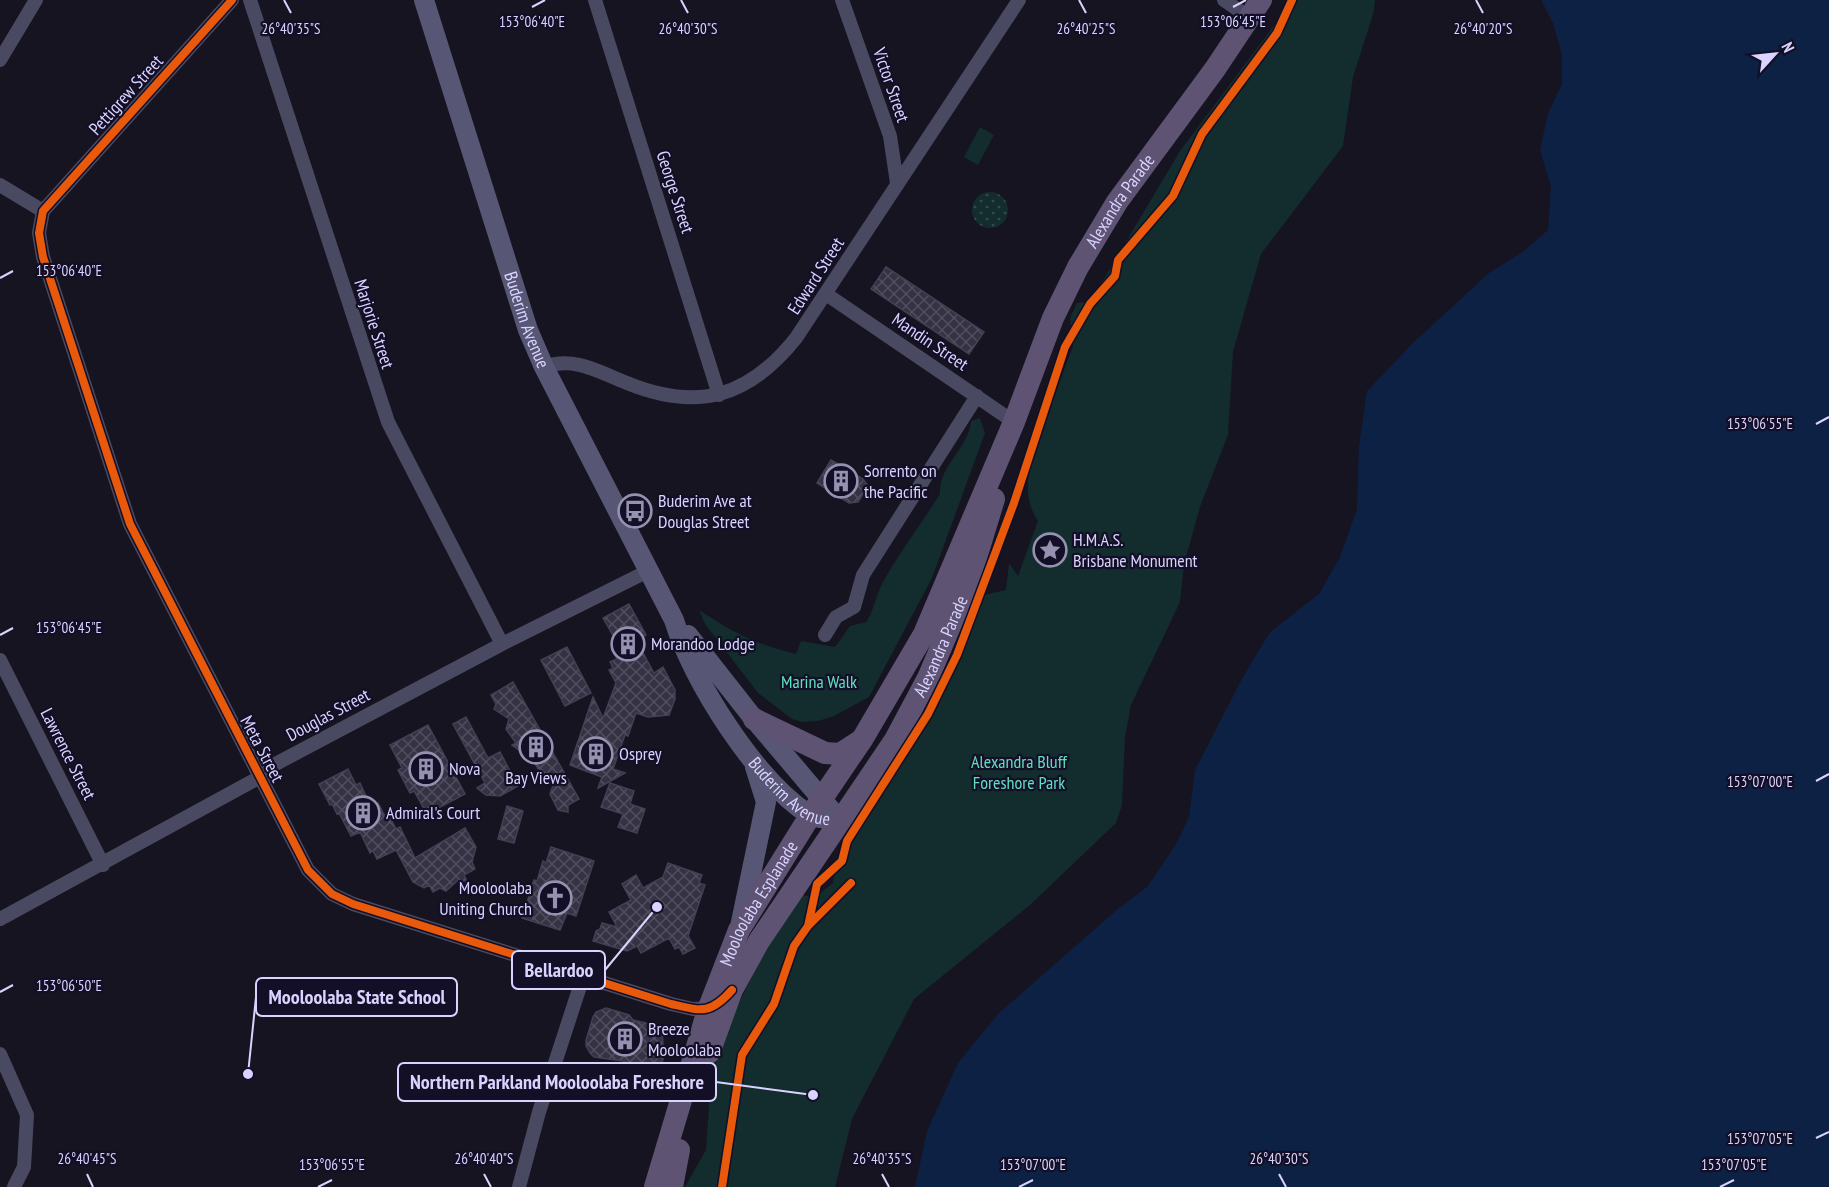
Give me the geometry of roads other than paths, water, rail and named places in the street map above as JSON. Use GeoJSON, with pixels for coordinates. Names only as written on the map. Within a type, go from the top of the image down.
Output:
{"type":"FeatureCollection","features":[{"type":"Feature","properties":{"kind":"main road","name":"Buderim Avenue"},"geometry":{"type":"LineString","coordinates":[[424,0],[528,330],[544,367],[674,620],[753,719],[816,807]]}},
{"type":"Feature","properties":{"kind":"main road","name":"Alexandra Parade"},"geometry":{"type":"LineString","coordinates":[[816,807],[863,738],[924,634],[1014,422],[1053,318],[1099,231],[1256,9]]}},
{"type":"Feature","properties":{"kind":"main road","name":"Alexandra Parade"},"geometry":{"type":"LineString","coordinates":[[840,820],[895,740],[928,678],[968,584],[1014,422]]}},
{"type":"Feature","properties":{"kind":"main road","name":"Buderim Avenue"},"geometry":{"type":"LineString","coordinates":[[674,620],[680,641],[707,691],[750,755],[783,792],[840,820]]}},
{"type":"Feature","properties":{"kind":"main road"},"geometry":{"type":"LineString","coordinates":[[753,719],[825,753],[840,754],[863,738]]}},
{"type":"Feature","properties":{"kind":"main road"},"geometry":{"type":"LineString","coordinates":[[739,930],[766,802],[750,755]]}},
{"type":"Feature","properties":{"kind":"main road","name":"Mooloolaba Esplanade"},"geometry":{"type":"LineString","coordinates":[[655,1187],[708,1010],[739,930],[816,807]]}},
{"type":"Feature","properties":{"kind":"main road","name":"Mooloolaba Esplanade"},"geometry":{"type":"LineString","coordinates":[[672,1187],[693,1095],[732,990],[759,941],[840,820]]}},
{"type":"Feature","properties":{"kind":"street"},"geometry":{"type":"LineString","coordinates":[[0,60],[36,0]]}},
{"type":"Feature","properties":{"kind":"street","name":"Pettigrew Street"},"geometry":{"type":"LineString","coordinates":[[44,211],[232,0]]}},
{"type":"Feature","properties":{"kind":"street","name":"Marjorie Street"},"geometry":{"type":"LineString","coordinates":[[250,0],[388,422],[502,644]]}},
{"type":"Feature","properties":{"kind":"street","name":"George Street"},"geometry":{"type":"LineString","coordinates":[[595,0],[719,394]]}},
{"type":"Feature","properties":{"kind":"street","name":"Victor Street"},"geometry":{"type":"LineString","coordinates":[[842,0],[890,136],[897,183]]}},
{"type":"Feature","properties":{"kind":"street","name":"Edward Street"},"geometry":{"type":"LineString","coordinates":[[544,367],[556,363],[585,366],[636,387],[666,395],[719,394],[749,383],[778,362],[826,294],[1019,0]]}},
{"type":"Feature","properties":{"kind":"street"},"geometry":{"type":"LineString","coordinates":[[1224,0],[1256,9]]}},
{"type":"Feature","properties":{"kind":"street"},"geometry":{"type":"LineString","coordinates":[[0,185],[44,211]]}},
{"type":"Feature","properties":{"kind":"street","name":"Meta Street"},"geometry":{"type":"LineString","coordinates":[[44,211],[39,233],[43,257],[130,524],[308,870],[332,894],[353,904],[584,974],[670,1004],[708,1010]]}},
{"type":"Feature","properties":{"kind":"street","name":"Mandin Street"},"geometry":{"type":"LineString","coordinates":[[826,294],[1014,422]]}},
{"type":"Feature","properties":{"kind":"street"},"geometry":{"type":"LineString","coordinates":[[825,635],[836,618],[854,607],[864,575],[977,396]]}},
{"type":"Feature","properties":{"kind":"street","name":"Douglas Street"},"geometry":{"type":"LineString","coordinates":[[0,919],[103,865],[260,777],[267,768],[326,735],[648,571]]}},
{"type":"Feature","properties":{"kind":"street","name":"Lawrence Street"},"geometry":{"type":"LineString","coordinates":[[0,660],[103,865]]}},
{"type":"Feature","properties":{"kind":"street"},"geometry":{"type":"LineString","coordinates":[[519,1187],[539,1112],[584,974]]}},
{"type":"Feature","properties":{"kind":"street"},"geometry":{"type":"LineString","coordinates":[[708,1010],[717,1007],[732,990]]}},
{"type":"Feature","properties":{"kind":"street"},"geometry":{"type":"LineString","coordinates":[[0,1054],[27,1115],[24,1167],[15,1187]]}},
{"type":"Feature","properties":{"kind":"water"},"geometry":{"type":"Polygon","coordinates":[[[1541,0],[1829,0],[1829,1187],[915,1187],[927,1131],[958,1063],[999,1013],[1119,908],[1147,887],[1175,846],[1189,817],[1195,770],[1243,677],[1270,632],[1319,594],[1340,557],[1357,509],[1359,446],[1367,391],[1414,342],[1489,273],[1524,251],[1548,230],[1551,187],[1540,150],[1548,113],[1562,84],[1562,55],[1553,23],[1541,0]]]}},
{"type":"Feature","properties":{"kind":"place","name":"Sorrento on the Pacific"},"geometry":{"type":"Point","coordinates":[841,481]}},
{"type":"Feature","properties":{"kind":"place","name":"Buderim Ave at Douglas Street"},"geometry":{"type":"Point","coordinates":[635,511]}},
{"type":"Feature","properties":{"kind":"place","name":"H.M.A.S. Brisbane Monument"},"geometry":{"type":"Point","coordinates":[1050,550]}},
{"type":"Feature","properties":{"kind":"place","name":"Morandoo Lodge"},"geometry":{"type":"Point","coordinates":[628,644]}},
{"type":"Feature","properties":{"kind":"place","name":"Bay Views"},"geometry":{"type":"Point","coordinates":[536,747]}},
{"type":"Feature","properties":{"kind":"place","name":"Osprey"},"geometry":{"type":"Point","coordinates":[596,754]}},
{"type":"Feature","properties":{"kind":"place","name":"Nova"},"geometry":{"type":"Point","coordinates":[426,769]}},
{"type":"Feature","properties":{"kind":"place","name":"Admiral's Court"},"geometry":{"type":"Point","coordinates":[363,813]}},
{"type":"Feature","properties":{"kind":"place","name":"Mooloolaba Uniting Church"},"geometry":{"type":"Point","coordinates":[555,898]}},
{"type":"Feature","properties":{"kind":"place","name":"Bellardoo"},"geometry":{"type":"Point","coordinates":[657,907]}},
{"type":"Feature","properties":{"kind":"place","name":"Breeze Mooloolaba"},"geometry":{"type":"Point","coordinates":[625,1039]}},
{"type":"Feature","properties":{"kind":"place","name":"Mooloolaba State School"},"geometry":{"type":"Point","coordinates":[248,1074]}},
{"type":"Feature","properties":{"kind":"place","name":"Northern Parkland Mooloolaba Foreshore"},"geometry":{"type":"Point","coordinates":[813,1095]}},
{"type":"Feature","properties":{"kind":"park label","name":"Marina Walk"},"geometry":{"type":"Point","coordinates":[819,682]}},
{"type":"Feature","properties":{"kind":"park label","name":"Alexandra Bluff Foreshore Park"},"geometry":{"type":"Point","coordinates":[1019,772]}}]}
